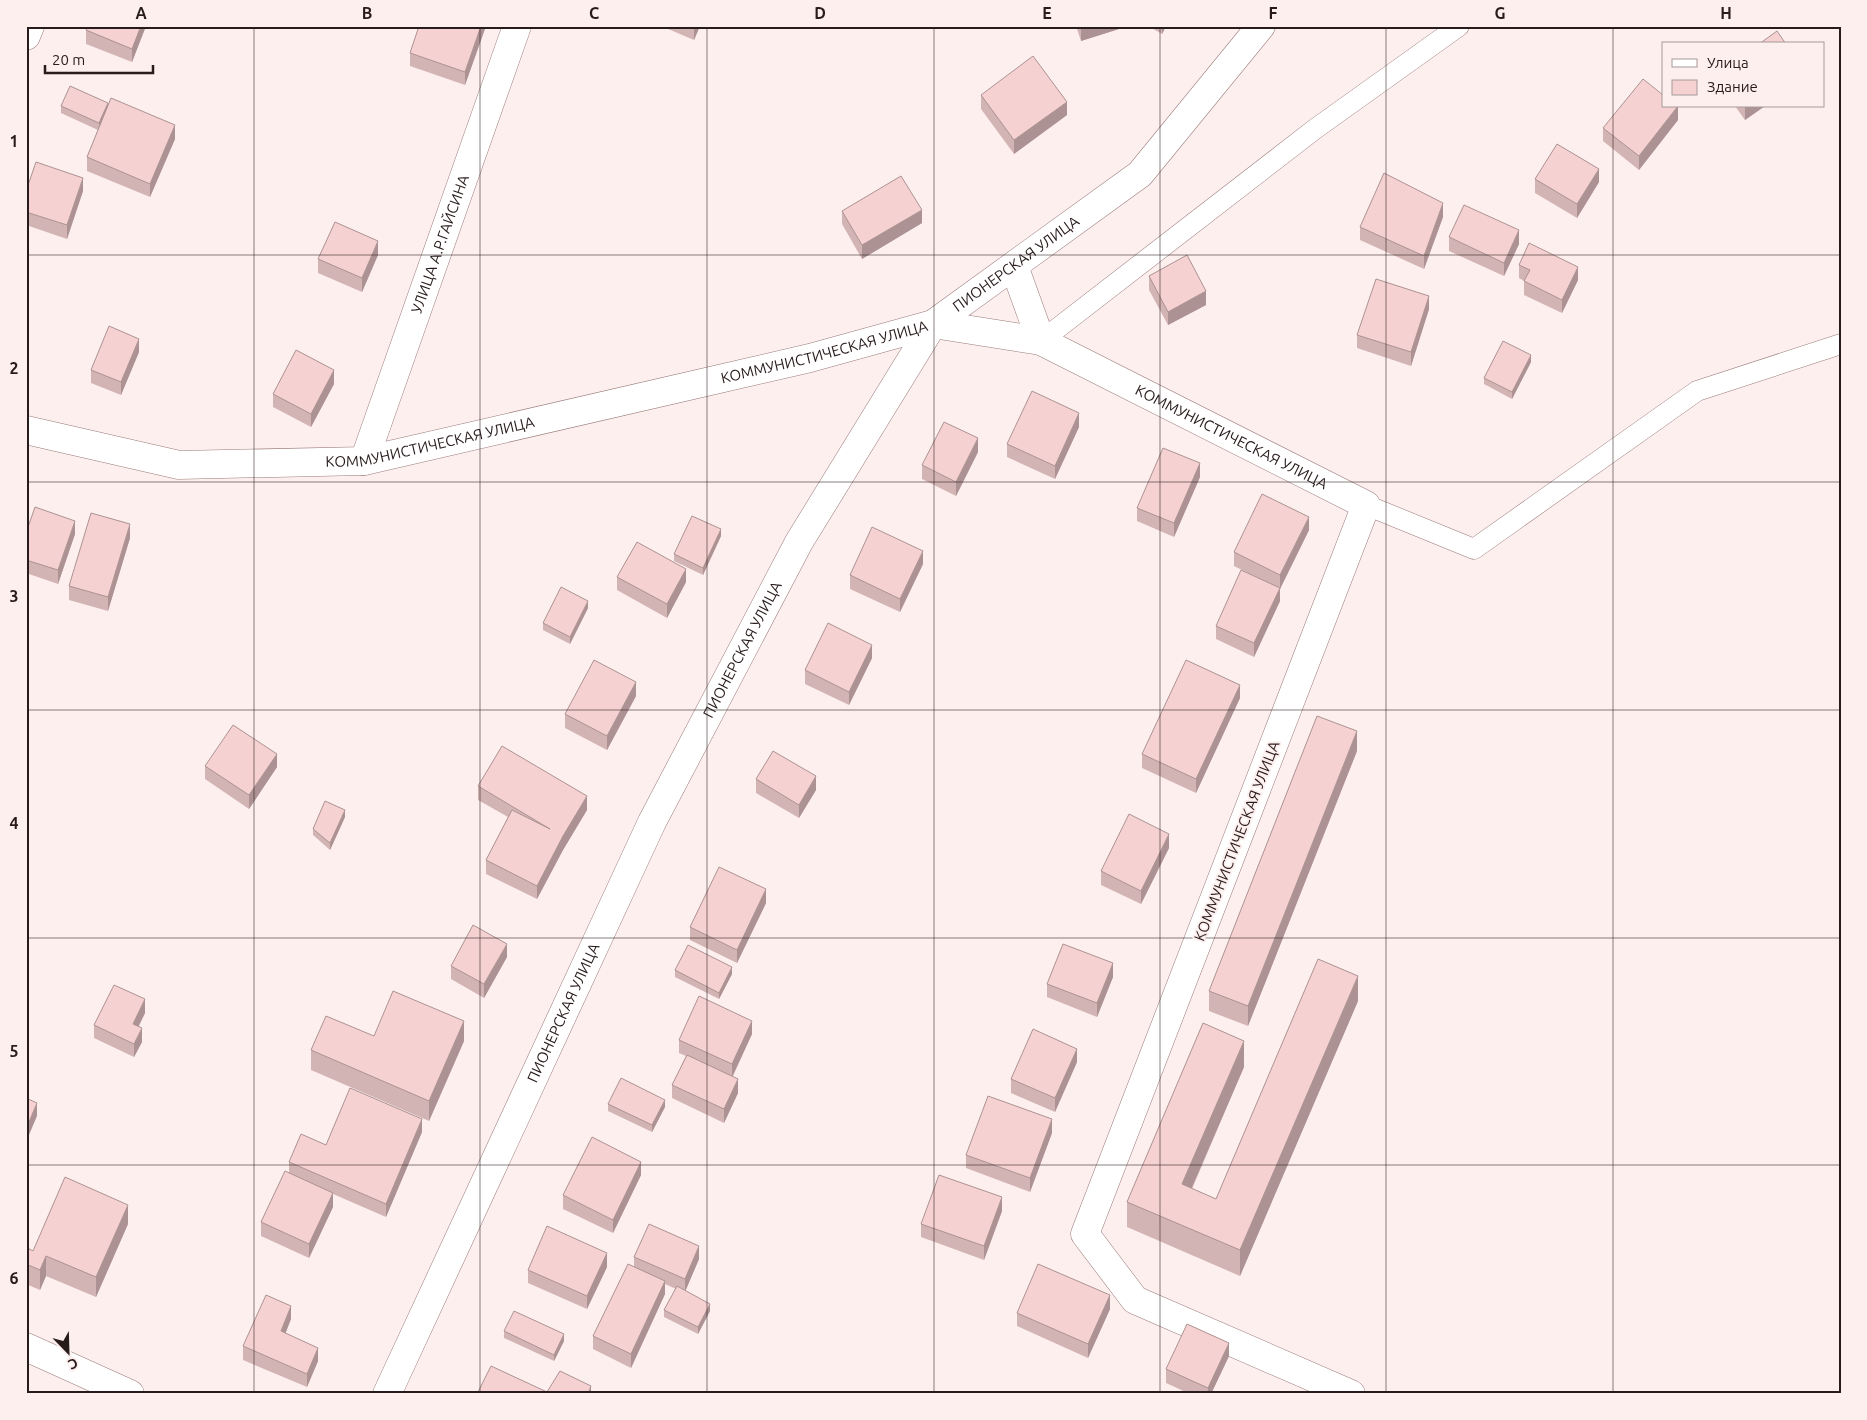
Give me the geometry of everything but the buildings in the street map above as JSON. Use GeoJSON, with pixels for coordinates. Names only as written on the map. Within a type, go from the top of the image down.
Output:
{"type":"FeatureCollection","features":[{"type":"Feature","properties":{"kind":"street"},"geometry":{"type":"LineString","coordinates":[[26,36],[30,26]]}},
{"type":"Feature","properties":{"kind":"street","name":"УЛИЦА А.Р.ГАЙСИНА"},"geometry":{"type":"LineString","coordinates":[[364,461],[517,26]]}},
{"type":"Feature","properties":{"kind":"street","name":"ПИОНЕРСКАЯ УЛИЦА"},"geometry":{"type":"LineString","coordinates":[[387,1394],[652,822],[799,542],[933,324],[1140,174],[1261,26]]}},
{"type":"Feature","properties":{"kind":"street"},"geometry":{"type":"LineString","coordinates":[[1014,266],[1041,341]]}},
{"type":"Feature","properties":{"kind":"street","name":"КОММУНИСТИЧЕСКАЯ УЛИЦА"},"geometry":{"type":"LineString","coordinates":[[26,430],[179,465],[364,461],[810,358],[933,324],[1041,341],[1366,505],[1085,1234],[1135,1300],[1351,1394]]}},
{"type":"Feature","properties":{"kind":"street"},"geometry":{"type":"LineString","coordinates":[[26,1347],[130,1394]]}},
{"type":"Feature","properties":{"kind":"lane"},"geometry":{"type":"LineString","coordinates":[[1041,341],[1315,129],[1459,26]]}},
{"type":"Feature","properties":{"kind":"lane"},"geometry":{"type":"LineString","coordinates":[[1366,505],[1474,549],[1696,391],[1841,344]]}}]}
